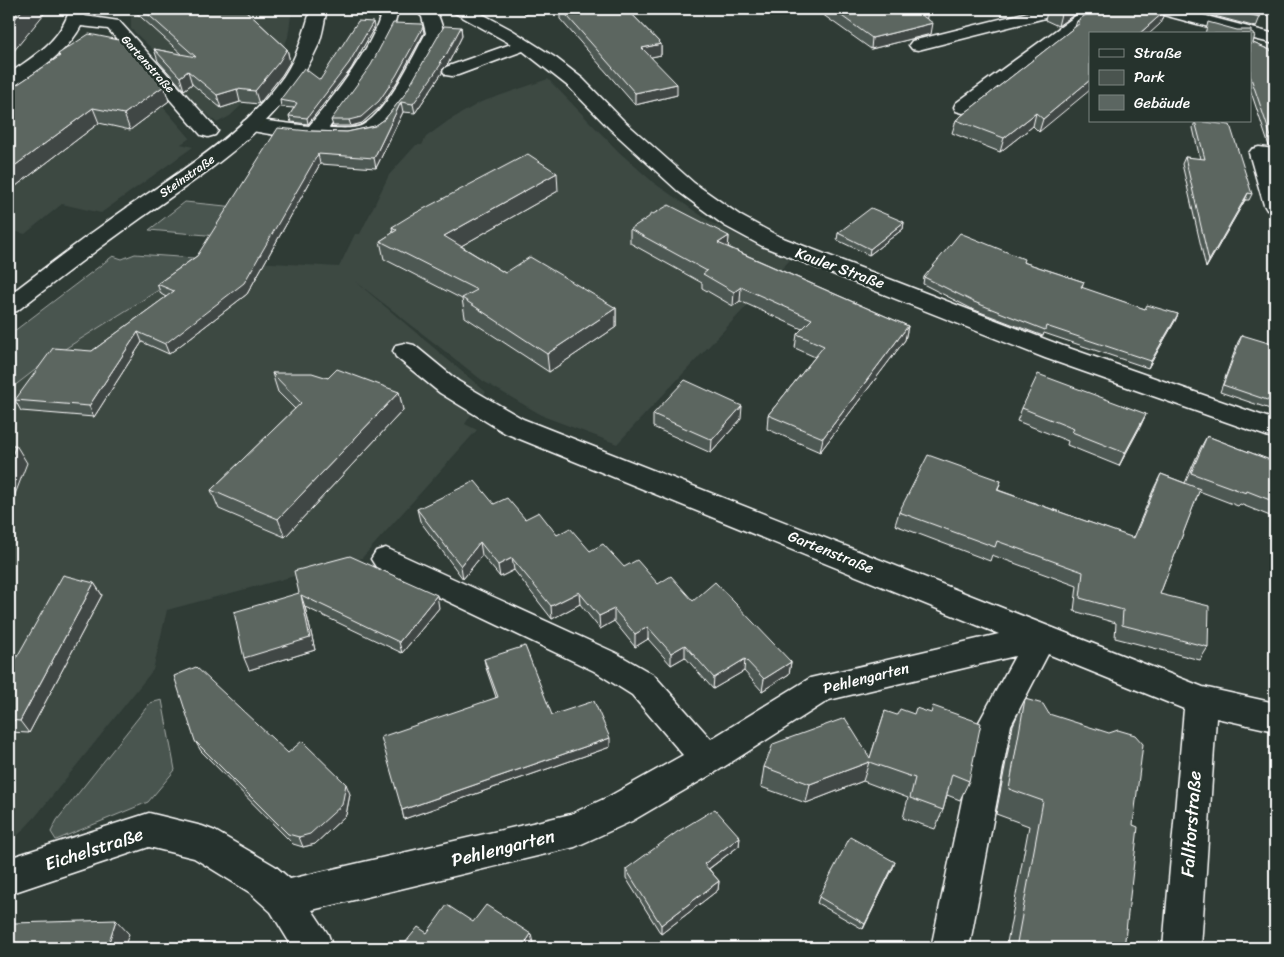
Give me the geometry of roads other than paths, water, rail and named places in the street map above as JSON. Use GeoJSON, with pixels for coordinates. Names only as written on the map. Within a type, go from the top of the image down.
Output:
{"type":"FeatureCollection","features":[{"type":"Feature","properties":{"kind":"street","name":"Steinstraße"},"geometry":{"type":"LineString","coordinates":[[9,306],[75,255],[223,150],[270,107],[297,72],[313,40],[319,9]]}},
{"type":"Feature","properties":{"kind":"street"},"geometry":{"type":"LineString","coordinates":[[315,132],[354,82],[381,38],[389,20],[390,9]]}},
{"type":"Feature","properties":{"kind":"street"},"geometry":{"type":"LineString","coordinates":[[251,125],[315,132],[356,133],[367,131],[377,125],[408,80],[435,33],[430,15],[422,9]]}},
{"type":"Feature","properties":{"kind":"street","name":"Kauler Straße"},"geometry":{"type":"LineString","coordinates":[[461,9],[524,46],[576,83],[628,135],[702,200],[733,221],[770,241],[1054,352],[1275,430]]}},
{"type":"Feature","properties":{"kind":"street"},"geometry":{"type":"LineString","coordinates":[[918,45],[1059,9]]}},
{"type":"Feature","properties":{"kind":"street"},"geometry":{"type":"LineString","coordinates":[[963,107],[1095,9]]}},
{"type":"Feature","properties":{"kind":"street"},"geometry":{"type":"LineString","coordinates":[[1162,9],[1249,32]]}},
{"type":"Feature","properties":{"kind":"street"},"geometry":{"type":"LineString","coordinates":[[9,82],[63,43],[77,15]]}},
{"type":"Feature","properties":{"kind":"street","name":"Gartenstraße"},"geometry":{"type":"LineString","coordinates":[[77,15],[113,26],[208,131]]}},
{"type":"Feature","properties":{"kind":"street"},"geometry":{"type":"LineString","coordinates":[[1252,33],[1275,39]]}},
{"type":"Feature","properties":{"kind":"street"},"geometry":{"type":"LineString","coordinates":[[452,71],[524,46]]}},
{"type":"Feature","properties":{"kind":"street"},"geometry":{"type":"LineString","coordinates":[[1275,155],[1259,153],[1275,205]]}},
{"type":"Feature","properties":{"kind":"street","name":"Gartenstraße"},"geometry":{"type":"LineString","coordinates":[[404,351],[449,387],[514,426],[1201,700],[1275,716]]}},
{"type":"Feature","properties":{"kind":"street"},"geometry":{"type":"LineString","coordinates":[[386,559],[605,662],[643,685],[707,759]]}},
{"type":"Feature","properties":{"kind":"street"},"geometry":{"type":"LineString","coordinates":[[950,948],[995,724],[1041,637]]}},
{"type":"Feature","properties":{"kind":"street","name":"Pehlengarten"},"geometry":{"type":"LineString","coordinates":[[284,899],[575,830],[620,808],[707,759],[821,688],[1041,637]]}},
{"type":"Feature","properties":{"kind":"street","name":"Falltorstraße"},"geometry":{"type":"LineString","coordinates":[[1182,948],[1201,700]]}},
{"type":"Feature","properties":{"kind":"street","name":"Eichelstraße"},"geometry":{"type":"LineString","coordinates":[[9,876],[150,830],[202,843],[262,879],[284,899],[314,948]]}}]}
